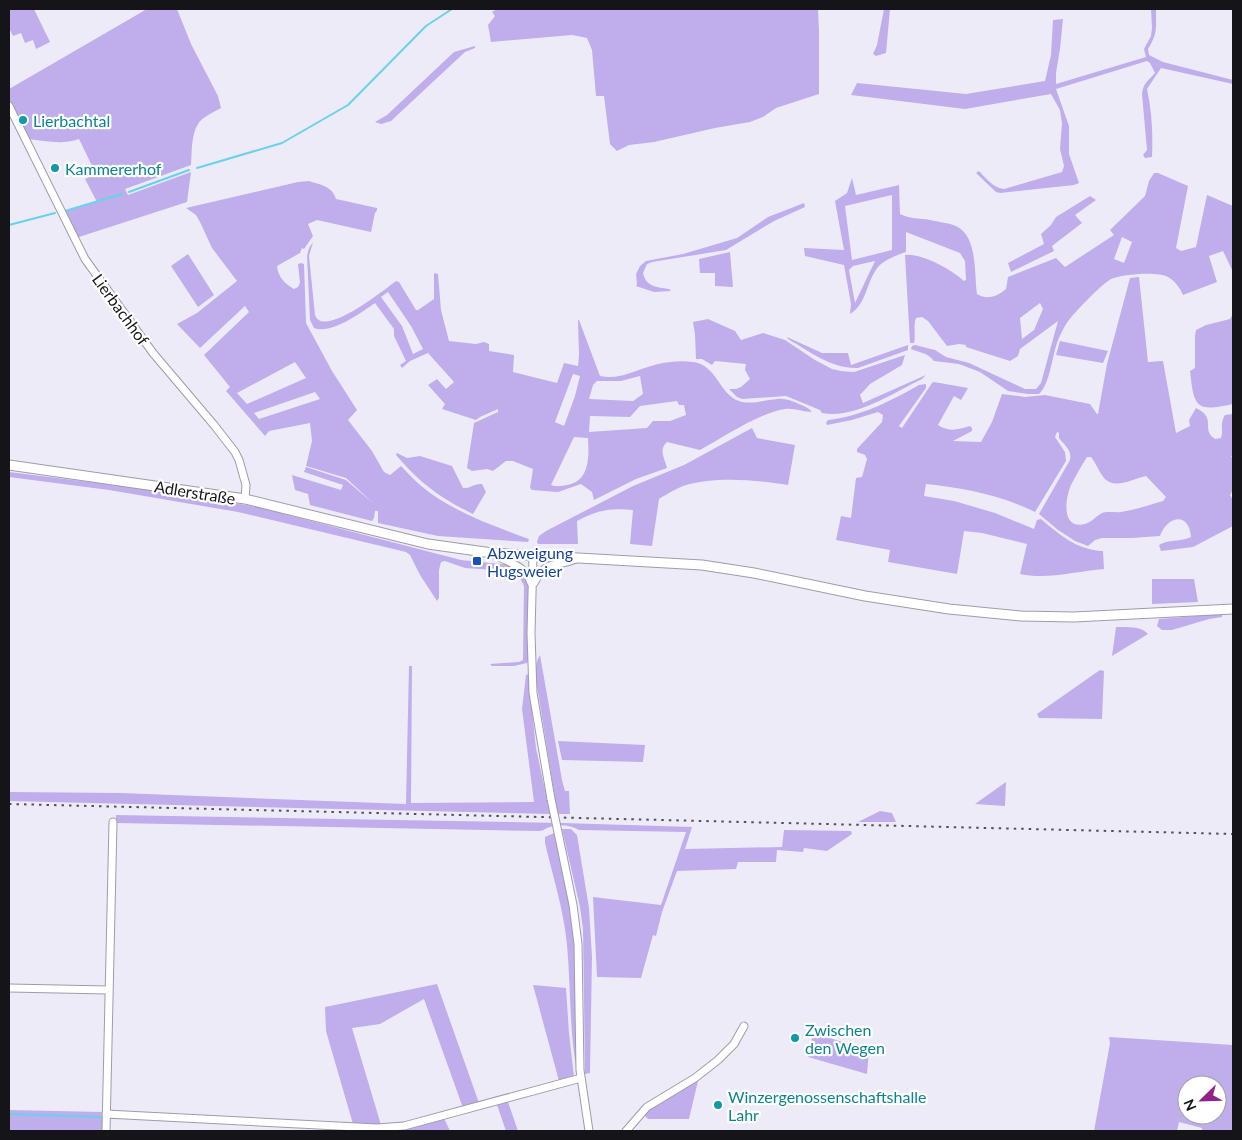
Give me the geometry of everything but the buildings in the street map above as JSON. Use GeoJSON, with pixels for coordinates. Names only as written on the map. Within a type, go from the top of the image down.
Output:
{"type":"FeatureCollection","features":[{"type":"Feature","properties":{"kind":"main road","name":"Adlerstraße"},"geometry":{"type":"LineString","coordinates":[[9,465],[245,499],[428,544],[492,553],[702,565],[754,573],[865,596],[949,609],[1021,616],[1101,616],[1233,609]]}},
{"type":"Feature","properties":{"kind":"street","name":"Lierbachhof"},"geometry":{"type":"LineString","coordinates":[[9,106],[86,260],[153,354],[235,452],[246,485],[245,499]]}},
{"type":"Feature","properties":{"kind":"street"},"geometry":{"type":"LineString","coordinates":[[492,553],[501,559],[518,565],[529,577],[532,585]]}},
{"type":"Feature","properties":{"kind":"street"},"geometry":{"type":"LineString","coordinates":[[533,554],[531,633],[533,693],[551,799],[573,906],[578,944],[581,1078],[590,1131]]}},
{"type":"Feature","properties":{"kind":"street"},"geometry":{"type":"LineString","coordinates":[[532,585],[545,568],[553,564],[568,562],[578,558]]}},
{"type":"Feature","properties":{"kind":"street"},"geometry":{"type":"LineString","coordinates":[[106,1131],[113,822]]}},
{"type":"Feature","properties":{"kind":"street"},"geometry":{"type":"LineString","coordinates":[[9,988],[108,990]]}},
{"type":"Feature","properties":{"kind":"street"},"geometry":{"type":"LineString","coordinates":[[626,1131],[647,1107],[694,1078],[718,1060],[734,1044],[744,1026]]}},
{"type":"Feature","properties":{"kind":"street"},"geometry":{"type":"LineString","coordinates":[[106,1114],[377,1128],[404,1126],[581,1078]]}},
{"type":"Feature","properties":{"kind":"shaded area"},"geometry":{"type":"Polygon","coordinates":[[[9,9],[34,9],[50,42],[36,49],[33,40],[25,43],[21,33],[13,36],[9,30],[9,9]]]}},
{"type":"Feature","properties":{"kind":"shaded area"},"geometry":{"type":"Polygon","coordinates":[[[147,9],[177,9],[191,44],[218,96],[221,108],[205,117],[198,124],[193,138],[191,165],[125,189],[128,195],[191,172],[187,202],[79,237],[75,235],[64,212],[97,202],[85,179],[96,174],[79,139],[60,142],[28,139],[9,101],[9,89],[147,9]]]}},
{"type":"Feature","properties":{"kind":"shaded area"},"geometry":{"type":"Polygon","coordinates":[[[497,9],[818,9],[819,94],[776,108],[763,117],[750,122],[654,142],[629,145],[617,151],[610,144],[604,96],[596,96],[592,50],[587,38],[572,35],[491,42],[488,25],[495,16],[492,12],[497,9]]]}},
{"type":"Feature","properties":{"kind":"shaded area"},"geometry":{"type":"Polygon","coordinates":[[[884,9],[890,9],[886,53],[876,56],[873,54],[877,45],[884,9]]]}},
{"type":"Feature","properties":{"kind":"shaded area"},"geometry":{"type":"Polygon","coordinates":[[[1151,9],[1156,9],[1156,25],[1155,34],[1148,49],[1149,55],[1163,62],[1233,80],[1233,84],[1161,68],[1147,89],[1151,115],[1152,157],[1145,158],[1143,155],[1147,150],[1142,94],[1145,84],[1155,73],[1150,63],[1147,61],[1056,89],[1069,126],[1069,154],[1079,183],[1074,185],[1000,193],[996,192],[976,173],[979,171],[993,185],[1004,189],[1062,172],[1064,166],[1060,149],[1062,123],[1060,110],[1051,94],[965,109],[851,95],[857,83],[966,94],[1045,81],[1051,55],[1053,20],[1063,19],[1056,84],[1146,57],[1144,49],[1151,36],[1152,28],[1151,9]]]}},
{"type":"Feature","properties":{"kind":"shaded area"},"geometry":{"type":"Polygon","coordinates":[[[475,46],[475,48],[465,52],[391,121],[381,124],[375,122],[387,115],[454,52],[475,46]]]}},
{"type":"Feature","properties":{"kind":"shaded area"},"geometry":{"type":"Polygon","coordinates":[[[1154,173],[1158,173],[1188,186],[1176,248],[1181,251],[1196,247],[1207,195],[1233,206],[1233,272],[1223,251],[1209,256],[1217,282],[1183,295],[1175,283],[1163,275],[1140,274],[1111,279],[1086,301],[1065,326],[1057,343],[1046,384],[1039,394],[1008,391],[980,372],[959,364],[934,361],[926,354],[911,349],[915,345],[935,350],[946,357],[969,363],[1025,389],[1036,389],[1041,383],[1058,321],[1020,349],[1018,356],[1010,361],[966,347],[966,345],[947,346],[928,321],[922,317],[916,318],[914,343],[910,343],[905,255],[928,259],[964,281],[966,280],[965,261],[960,253],[906,232],[906,252],[887,260],[878,267],[860,305],[850,314],[851,304],[844,265],[805,256],[804,248],[844,250],[835,201],[847,193],[852,178],[856,195],[899,185],[900,214],[911,218],[950,224],[963,231],[972,247],[974,256],[977,294],[984,297],[992,297],[1006,289],[1008,277],[1056,258],[1065,267],[1114,235],[1110,230],[1145,196],[1149,181],[1154,173]],[[892,195],[845,206],[852,260],[892,250],[892,195]],[[1122,237],[1114,259],[1124,263],[1132,242],[1122,237]],[[875,261],[853,266],[849,270],[855,303],[875,261]],[[1040,303],[1020,318],[1022,339],[1034,330],[1043,309],[1040,303]]]}},
{"type":"Feature","properties":{"kind":"shaded area"},"geometry":{"type":"Polygon","coordinates":[[[309,181],[332,191],[336,199],[377,208],[371,232],[317,220],[308,224],[313,236],[304,249],[302,248],[300,253],[277,266],[283,280],[294,289],[300,283],[298,264],[304,264],[306,323],[332,371],[357,410],[348,420],[372,451],[384,472],[390,475],[401,466],[420,485],[457,510],[529,539],[528,542],[438,536],[378,523],[378,511],[375,511],[372,521],[310,505],[308,494],[295,490],[292,475],[341,490],[343,485],[304,472],[306,467],[346,480],[374,504],[346,478],[306,466],[312,441],[310,423],[269,431],[265,436],[226,391],[230,387],[204,355],[249,312],[245,306],[200,348],[177,324],[197,313],[237,281],[212,248],[196,215],[186,208],[309,181]],[[295,362],[237,393],[247,404],[306,378],[295,362]],[[315,392],[254,413],[259,419],[320,399],[315,392]]]}},
{"type":"Feature","properties":{"kind":"shaded area"},"geometry":{"type":"Polygon","coordinates":[[[1090,196],[1096,200],[1075,215],[1082,223],[1052,246],[1054,251],[1011,272],[1008,263],[1044,244],[1041,234],[1051,225],[1056,217],[1090,196]]]}},
{"type":"Feature","properties":{"kind":"shaded area"},"geometry":{"type":"Polygon","coordinates":[[[804,203],[805,207],[774,221],[726,250],[647,264],[643,273],[644,278],[649,284],[671,291],[654,292],[636,286],[636,274],[640,266],[646,261],[683,254],[737,238],[768,217],[804,203]]]}},
{"type":"Feature","properties":{"kind":"shaded area"},"geometry":{"type":"Polygon","coordinates":[[[313,242],[309,256],[315,315],[320,321],[329,321],[341,317],[367,302],[396,281],[399,282],[416,310],[418,310],[434,299],[434,273],[438,274],[441,310],[449,341],[476,344],[484,342],[489,344],[489,351],[514,355],[513,372],[557,383],[564,363],[578,366],[579,320],[600,376],[619,376],[664,363],[693,362],[708,368],[727,392],[739,401],[753,402],[786,399],[805,406],[812,412],[788,409],[775,411],[753,420],[700,450],[667,442],[664,445],[663,451],[667,468],[636,479],[594,500],[592,492],[581,484],[558,492],[532,490],[530,488],[533,469],[513,461],[506,461],[493,471],[487,469],[472,471],[467,468],[474,423],[498,412],[498,409],[476,420],[442,409],[445,404],[428,385],[437,379],[446,389],[454,382],[428,353],[410,361],[402,368],[400,365],[406,361],[394,336],[394,329],[375,303],[337,326],[321,329],[314,328],[310,320],[307,256],[313,242]],[[388,292],[381,297],[402,326],[413,354],[423,349],[411,326],[388,292]],[[573,374],[555,422],[564,426],[580,376],[573,374]],[[640,376],[621,381],[597,381],[593,385],[589,399],[633,401],[643,394],[640,376]],[[677,401],[640,406],[630,417],[590,416],[589,432],[647,428],[653,421],[670,421],[686,415],[684,405],[679,405],[677,401]],[[574,437],[551,485],[575,483],[584,473],[588,460],[588,438],[574,437]]]}},
{"type":"Feature","properties":{"kind":"shaded area"},"geometry":{"type":"Polygon","coordinates":[[[730,252],[733,287],[715,286],[715,273],[700,273],[699,259],[730,252]]]}},
{"type":"Feature","properties":{"kind":"shaded area"},"geometry":{"type":"Polygon","coordinates":[[[188,254],[214,295],[198,307],[171,266],[188,254]]]}},
{"type":"Feature","properties":{"kind":"shaded area"},"geometry":{"type":"Polygon","coordinates":[[[1139,277],[1148,362],[1163,361],[1176,433],[1190,426],[1189,420],[1196,408],[1206,416],[1211,435],[1215,439],[1221,438],[1223,418],[1225,415],[1233,414],[1233,454],[1231,457],[1233,457],[1233,490],[1230,495],[1233,500],[1233,526],[1193,547],[1161,551],[1159,545],[1163,543],[1191,537],[1186,523],[1177,519],[1172,521],[1163,529],[1160,536],[1102,538],[1095,540],[1088,546],[1075,541],[1039,514],[1070,460],[1069,451],[1059,438],[1059,433],[1057,432],[1055,437],[1065,452],[1066,461],[1035,512],[1009,501],[968,490],[926,484],[924,496],[954,501],[995,513],[1034,529],[1037,520],[1041,519],[1069,541],[1085,548],[1103,551],[1104,569],[1051,576],[1020,574],[1027,544],[982,533],[964,531],[957,574],[888,562],[890,550],[836,540],[841,516],[851,518],[856,478],[862,477],[867,459],[865,455],[857,452],[857,449],[882,422],[883,415],[878,412],[827,425],[828,420],[863,412],[919,385],[926,384],[926,388],[899,426],[902,428],[934,382],[968,388],[961,400],[954,396],[938,425],[950,429],[970,426],[972,428],[972,431],[953,441],[981,442],[992,422],[1002,394],[1025,397],[1045,395],[1090,404],[1098,414],[1107,364],[1130,278],[1139,277]],[[1087,457],[1071,485],[1067,498],[1068,518],[1077,525],[1090,522],[1102,513],[1137,509],[1163,501],[1166,497],[1146,476],[1124,483],[1108,481],[1102,476],[1091,457],[1087,457]]]}},
{"type":"Feature","properties":{"kind":"shaded area"},"geometry":{"type":"Polygon","coordinates":[[[1233,314],[1233,404],[1204,407],[1199,404],[1193,393],[1190,371],[1195,368],[1196,330],[1206,325],[1230,319],[1233,314]]]}},
{"type":"Feature","properties":{"kind":"shaded area"},"geometry":{"type":"Polygon","coordinates":[[[708,319],[735,331],[741,340],[763,333],[785,340],[815,360],[832,369],[841,371],[854,372],[905,355],[902,365],[870,384],[860,395],[863,403],[926,375],[922,379],[874,404],[834,414],[822,413],[820,410],[786,396],[742,399],[729,389],[741,387],[750,379],[745,370],[746,364],[715,361],[712,365],[702,359],[696,359],[693,322],[708,319]]]}},
{"type":"Feature","properties":{"kind":"shaded area"},"geometry":{"type":"Polygon","coordinates":[[[787,337],[822,353],[848,353],[851,365],[908,345],[908,350],[858,368],[848,368],[822,359],[787,337]]]}},
{"type":"Feature","properties":{"kind":"shaded area"},"geometry":{"type":"Polygon","coordinates":[[[1060,341],[1108,351],[1103,363],[1056,355],[1060,341]]]}},
{"type":"Feature","properties":{"kind":"shaded area"},"geometry":{"type":"Polygon","coordinates":[[[752,428],[757,438],[795,445],[788,485],[750,480],[710,480],[679,488],[659,499],[652,546],[630,544],[633,510],[625,509],[598,512],[577,521],[578,544],[538,544],[539,536],[546,531],[633,486],[684,465],[752,428]]]}},
{"type":"Feature","properties":{"kind":"shaded area"},"geometry":{"type":"Polygon","coordinates":[[[397,453],[407,458],[420,456],[452,466],[463,488],[482,484],[486,492],[473,514],[431,489],[405,465],[396,455],[397,453]]]}},
{"type":"Feature","properties":{"kind":"shaded area"},"geometry":{"type":"Polygon","coordinates":[[[9,472],[169,492],[257,507],[461,560],[510,565],[520,571],[529,586],[529,659],[527,663],[514,666],[492,666],[490,664],[519,662],[523,660],[524,586],[520,578],[509,571],[465,568],[445,561],[441,562],[439,570],[439,598],[437,601],[410,555],[406,552],[238,512],[109,490],[9,477],[9,472]]]}},
{"type":"Feature","properties":{"kind":"shaded area"},"geometry":{"type":"Polygon","coordinates":[[[1152,579],[1194,579],[1198,602],[1152,604],[1152,579]]]}},
{"type":"Feature","properties":{"kind":"shaded area"},"geometry":{"type":"Polygon","coordinates":[[[1222,614],[1222,617],[1172,630],[1162,630],[1157,626],[1159,619],[1222,614]]]}},
{"type":"Feature","properties":{"kind":"shaded area"},"geometry":{"type":"Polygon","coordinates":[[[1116,627],[1138,628],[1148,634],[1112,656],[1116,627]]]}},
{"type":"Feature","properties":{"kind":"shaded area"},"geometry":{"type":"Polygon","coordinates":[[[540,655],[562,780],[565,791],[569,791],[570,814],[558,814],[537,686],[536,666],[540,655]]]}},
{"type":"Feature","properties":{"kind":"shaded area"},"geometry":{"type":"Polygon","coordinates":[[[409,666],[412,666],[411,803],[534,802],[522,709],[526,675],[528,674],[536,748],[550,814],[9,801],[9,792],[120,793],[406,804],[409,666]]]}},
{"type":"Feature","properties":{"kind":"shaded area"},"geometry":{"type":"Polygon","coordinates":[[[1100,670],[1104,671],[1102,719],[1039,718],[1037,714],[1100,670]]]}},
{"type":"Feature","properties":{"kind":"shaded area"},"geometry":{"type":"Polygon","coordinates":[[[558,741],[645,745],[643,762],[562,760],[558,741]]]}},
{"type":"Feature","properties":{"kind":"shaded area"},"geometry":{"type":"Polygon","coordinates":[[[1006,782],[1005,806],[975,804],[1006,782]]]}},
{"type":"Feature","properties":{"kind":"shaded area"},"geometry":{"type":"Polygon","coordinates":[[[880,811],[892,813],[896,822],[858,822],[880,811]]]}},
{"type":"Feature","properties":{"kind":"shaded area"},"geometry":{"type":"Polygon","coordinates":[[[116,815],[692,827],[685,849],[782,847],[784,830],[851,831],[852,834],[827,851],[804,848],[803,852],[777,850],[776,862],[738,862],[736,869],[677,871],[662,912],[656,936],[653,935],[641,978],[597,977],[593,897],[661,905],[686,832],[579,830],[561,825],[539,831],[116,823],[116,815]]]}},
{"type":"Feature","properties":{"kind":"shaded area"},"geometry":{"type":"Polygon","coordinates":[[[562,829],[571,829],[577,835],[589,908],[592,957],[590,1073],[585,1074],[583,929],[580,907],[562,829]]]}},
{"type":"Feature","properties":{"kind":"shaded area"},"geometry":{"type":"Polygon","coordinates":[[[554,833],[567,893],[574,939],[579,1072],[577,1072],[570,1009],[566,932],[545,843],[545,837],[554,833]]]}},
{"type":"Feature","properties":{"kind":"shaded area"},"geometry":{"type":"Polygon","coordinates":[[[437,984],[479,1103],[463,1108],[424,999],[380,1024],[352,1028],[381,1125],[353,1124],[326,1031],[325,1007],[437,984]]]}},
{"type":"Feature","properties":{"kind":"shaded area"},"geometry":{"type":"Polygon","coordinates":[[[533,985],[566,988],[574,1077],[559,1081],[533,985]]]}},
{"type":"Feature","properties":{"kind":"shaded area"},"geometry":{"type":"Polygon","coordinates":[[[813,1033],[869,1050],[867,1074],[808,1057],[813,1033]]]}},
{"type":"Feature","properties":{"kind":"shaded area"},"geometry":{"type":"Polygon","coordinates":[[[1109,1037],[1233,1045],[1233,1131],[1202,1131],[1202,1128],[1190,1125],[1227,1125],[1227,1075],[1177,1075],[1177,1131],[1094,1131],[1110,1043],[1109,1037]]]}},
{"type":"Feature","properties":{"kind":"shaded area"},"geometry":{"type":"Polygon","coordinates":[[[695,1080],[698,1081],[689,1119],[648,1119],[643,1114],[653,1105],[695,1080]]]}},
{"type":"Feature","properties":{"kind":"shaded area"},"geometry":{"type":"Polygon","coordinates":[[[508,1102],[518,1131],[506,1131],[497,1105],[508,1102]]]}},
{"type":"Feature","properties":{"kind":"shaded area"},"geometry":{"type":"Polygon","coordinates":[[[9,1110],[103,1112],[103,1131],[9,1131],[9,1110]]]}},
{"type":"Feature","properties":{"kind":"shaded area"},"geometry":{"type":"Polygon","coordinates":[[[444,1118],[450,1131],[388,1131],[388,1129],[444,1118]]]}},
{"type":"Feature","properties":{"kind":"waterway"},"geometry":{"type":"LineString","coordinates":[[197,168],[282,143],[348,105],[426,26],[452,9]]}},
{"type":"Feature","properties":{"kind":"waterway"},"geometry":{"type":"LineString","coordinates":[[129,192],[189,170]]}},
{"type":"Feature","properties":{"kind":"waterway"},"geometry":{"type":"LineString","coordinates":[[65,211],[122,194]]}},
{"type":"Feature","properties":{"kind":"waterway"},"geometry":{"type":"LineString","coordinates":[[9,225],[55,213]]}},
{"type":"Feature","properties":{"kind":"waterway"},"geometry":{"type":"LineString","coordinates":[[9,1114],[101,1117]]}},
{"type":"Feature","properties":{"kind":"railway"},"geometry":{"type":"LineString","coordinates":[[9,804],[1233,834]]}},
{"type":"Feature","properties":{"kind":"place","name":"Lierbachtal"},"geometry":{"type":"Point","coordinates":[23,120]}},
{"type":"Feature","properties":{"kind":"place","name":"Kammererhof"},"geometry":{"type":"Point","coordinates":[55,168]}},
{"type":"Feature","properties":{"kind":"place","name":"Abzweigung Hugsweier"},"geometry":{"type":"Point","coordinates":[477,561]}},
{"type":"Feature","properties":{"kind":"place","name":"Zwischen den Wegen"},"geometry":{"type":"Point","coordinates":[795,1038]}},
{"type":"Feature","properties":{"kind":"place","name":"Winzergenossenschaftshalle Lahr"},"geometry":{"type":"Point","coordinates":[718,1105]}}]}
